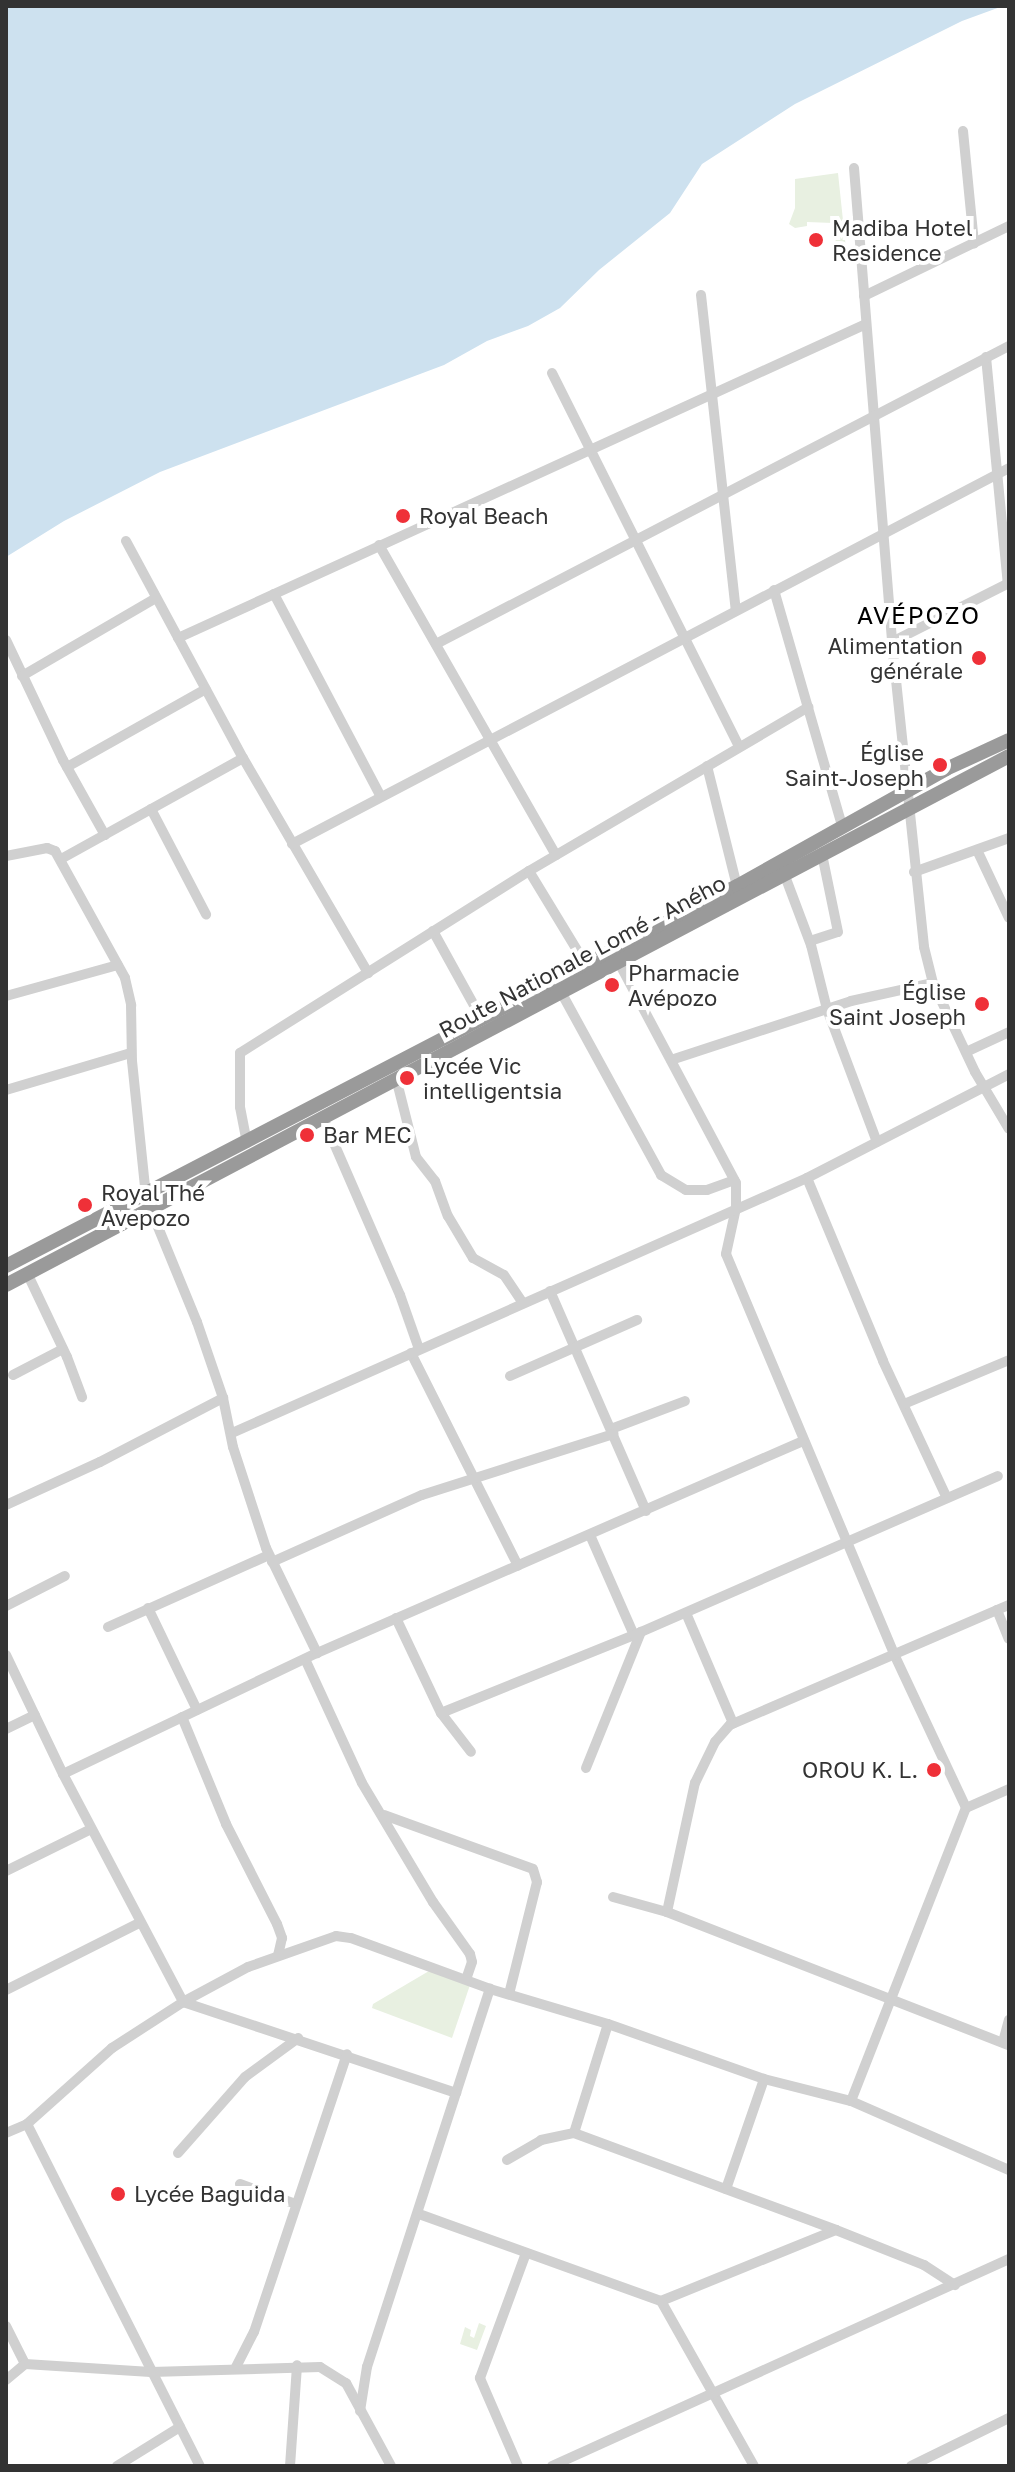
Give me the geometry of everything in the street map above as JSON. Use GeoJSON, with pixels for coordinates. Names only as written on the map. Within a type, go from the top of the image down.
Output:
{"type":"FeatureCollection","features":[{"type":"Feature","properties":{"kind":"highway","name":"Route Nationale Lomé - Aného"},"geometry":{"type":"LineString","coordinates":[[6,1285],[28,1275],[247,1143],[585,963],[737,886],[909,789],[1009,740]]}},
{"type":"Feature","properties":{"kind":"highway","name":"Route Nationale Lomé - Aného"},"geometry":{"type":"LineString","coordinates":[[6,1266],[149,1203],[323,1118],[1009,756]]}},
{"type":"Feature","properties":{"kind":"street"},"geometry":{"type":"LineString","coordinates":[[963,131],[974,243]]}},
{"type":"Feature","properties":{"kind":"street"},"geometry":{"type":"LineString","coordinates":[[854,168],[914,872],[933,983],[983,1086],[1009,1129]]}},
{"type":"Feature","properties":{"kind":"street"},"geometry":{"type":"LineString","coordinates":[[864,296],[1009,226]]}},
{"type":"Feature","properties":{"kind":"street"},"geometry":{"type":"LineString","coordinates":[[701,295],[736,610]]}},
{"type":"Feature","properties":{"kind":"street"},"geometry":{"type":"LineString","coordinates":[[178,638],[866,324]]}},
{"type":"Feature","properties":{"kind":"street"},"geometry":{"type":"LineString","coordinates":[[436,644],[634,544],[1009,346]]}},
{"type":"Feature","properties":{"kind":"street"},"geometry":{"type":"LineString","coordinates":[[892,642],[1008,584],[1004,471],[986,357]]}},
{"type":"Feature","properties":{"kind":"street"},"geometry":{"type":"LineString","coordinates":[[552,373],[634,544],[739,747]]}},
{"type":"Feature","properties":{"kind":"street"},"geometry":{"type":"LineString","coordinates":[[292,844],[1004,471]]}},
{"type":"Feature","properties":{"kind":"street"},"geometry":{"type":"LineString","coordinates":[[126,541],[243,758],[368,973]]}},
{"type":"Feature","properties":{"kind":"street"},"geometry":{"type":"LineString","coordinates":[[379,545],[556,855]]}},
{"type":"Feature","properties":{"kind":"street"},"geometry":{"type":"LineString","coordinates":[[774,590],[842,826]]}},
{"type":"Feature","properties":{"kind":"street"},"geometry":{"type":"LineString","coordinates":[[274,594],[381,797]]}},
{"type":"Feature","properties":{"kind":"street"},"geometry":{"type":"LineString","coordinates":[[22,676],[156,598]]}},
{"type":"Feature","properties":{"kind":"street"},"geometry":{"type":"LineString","coordinates":[[6,640],[67,767],[105,835]]}},
{"type":"Feature","properties":{"kind":"street"},"geometry":{"type":"LineString","coordinates":[[67,767],[206,689]]}},
{"type":"Feature","properties":{"kind":"street"},"geometry":{"type":"LineString","coordinates":[[247,1143],[240,1107],[240,1053],[529,871],[808,707]]}},
{"type":"Feature","properties":{"kind":"street"},"geometry":{"type":"LineString","coordinates":[[61,859],[243,758]]}},
{"type":"Feature","properties":{"kind":"street"},"geometry":{"type":"LineString","coordinates":[[707,766],[737,886]]}},
{"type":"Feature","properties":{"kind":"street"},"geometry":{"type":"LineString","coordinates":[[151,809],[206,914]]}},
{"type":"Feature","properties":{"kind":"street"},"geometry":{"type":"LineString","coordinates":[[914,872],[1009,838]]}},
{"type":"Feature","properties":{"kind":"street"},"geometry":{"type":"LineString","coordinates":[[6,856],[52,848],[61,859],[118,965],[129,992],[131,1053],[149,1203],[197,1322],[223,1398],[270,1559],[317,1653]]}},
{"type":"Feature","properties":{"kind":"street"},"geometry":{"type":"LineString","coordinates":[[977,850],[1009,918]]}},
{"type":"Feature","properties":{"kind":"street"},"geometry":{"type":"LineString","coordinates":[[810,941],[838,932],[822,854]]}},
{"type":"Feature","properties":{"kind":"street"},"geometry":{"type":"LineString","coordinates":[[529,871],[585,963]]}},
{"type":"Feature","properties":{"kind":"street"},"geometry":{"type":"LineString","coordinates":[[785,876],[810,941],[827,1009],[877,1142]]}},
{"type":"Feature","properties":{"kind":"street"},"geometry":{"type":"LineString","coordinates":[[433,931],[481,1018]]}},
{"type":"Feature","properties":{"kind":"street"},"geometry":{"type":"LineString","coordinates":[[618,961],[734,1180],[736,1208],[726,1254],[894,1654],[966,1808]]}},
{"type":"Feature","properties":{"kind":"street"},"geometry":{"type":"LineString","coordinates":[[6,996],[118,965]]}},
{"type":"Feature","properties":{"kind":"street"},"geometry":{"type":"LineString","coordinates":[[671,1060],[827,1009],[933,983]]}},
{"type":"Feature","properties":{"kind":"street"},"geometry":{"type":"LineString","coordinates":[[561,992],[661,1175],[686,1190],[707,1190],[734,1180]]}},
{"type":"Feature","properties":{"kind":"street"},"geometry":{"type":"LineString","coordinates":[[966,1052],[1009,1032]]}},
{"type":"Feature","properties":{"kind":"street"},"geometry":{"type":"LineString","coordinates":[[6,1090],[131,1053]]}},
{"type":"Feature","properties":{"kind":"street"},"geometry":{"type":"LineString","coordinates":[[232,1433],[807,1178],[1009,1074]]}},
{"type":"Feature","properties":{"kind":"street"},"geometry":{"type":"LineString","coordinates":[[396,1078],[416,1157],[435,1181],[455,1228],[473,1258],[504,1275],[523,1303]]}},
{"type":"Feature","properties":{"kind":"street"},"geometry":{"type":"LineString","coordinates":[[323,1118],[400,1295],[415,1351],[518,1566]]}},
{"type":"Feature","properties":{"kind":"street"},"geometry":{"type":"LineString","coordinates":[[807,1178],[947,1498]]}},
{"type":"Feature","properties":{"kind":"street"},"geometry":{"type":"LineString","coordinates":[[28,1275],[82,1397]]}},
{"type":"Feature","properties":{"kind":"street"},"geometry":{"type":"LineString","coordinates":[[550,1291],[646,1511]]}},
{"type":"Feature","properties":{"kind":"street"},"geometry":{"type":"LineString","coordinates":[[510,1376],[637,1320]]}},
{"type":"Feature","properties":{"kind":"street"},"geometry":{"type":"LineString","coordinates":[[13,1375],[63,1349]]}},
{"type":"Feature","properties":{"kind":"street"},"geometry":{"type":"LineString","coordinates":[[904,1404],[1009,1360]]}},
{"type":"Feature","properties":{"kind":"street"},"geometry":{"type":"LineString","coordinates":[[6,1505],[100,1462],[223,1398]]}},
{"type":"Feature","properties":{"kind":"street"},"geometry":{"type":"LineString","coordinates":[[108,1627],[422,1495],[612,1432],[685,1401]]}},
{"type":"Feature","properties":{"kind":"street"},"geometry":{"type":"LineString","coordinates":[[63,1774],[317,1653],[803,1441]]}},
{"type":"Feature","properties":{"kind":"street"},"geometry":{"type":"LineString","coordinates":[[441,1713],[638,1634],[998,1476]]}},
{"type":"Feature","properties":{"kind":"street"},"geometry":{"type":"LineString","coordinates":[[586,1768],[638,1634],[590,1535]]}},
{"type":"Feature","properties":{"kind":"street"},"geometry":{"type":"LineString","coordinates":[[6,1606],[65,1576]]}},
{"type":"Feature","properties":{"kind":"street"},"geometry":{"type":"LineString","coordinates":[[667,1912],[695,1783],[715,1742],[733,1723],[1009,1605]]}},
{"type":"Feature","properties":{"kind":"street"},"geometry":{"type":"LineString","coordinates":[[148,1608],[197,1710]]}},
{"type":"Feature","properties":{"kind":"street"},"geometry":{"type":"LineString","coordinates":[[997,1610],[1009,1639]]}},
{"type":"Feature","properties":{"kind":"street"},"geometry":{"type":"LineString","coordinates":[[686,1613],[733,1723]]}},
{"type":"Feature","properties":{"kind":"street"},"geometry":{"type":"LineString","coordinates":[[396,1618],[441,1713],[471,1752]]}},
{"type":"Feature","properties":{"kind":"street"},"geometry":{"type":"LineString","coordinates":[[6,1655],[91,1829],[183,2002],[347,2054],[456,2093]]}},
{"type":"Feature","properties":{"kind":"street"},"geometry":{"type":"LineString","coordinates":[[305,1659],[362,1783],[384,1815],[429,1895],[470,1954],[472,1962],[466,1979]]}},
{"type":"Feature","properties":{"kind":"street"},"geometry":{"type":"LineString","coordinates":[[6,1729],[35,1715]]}},
{"type":"Feature","properties":{"kind":"street"},"geometry":{"type":"LineString","coordinates":[[182,1717],[226,1824],[277,1924],[282,1938],[278,1956]]}},
{"type":"Feature","properties":{"kind":"street"},"geometry":{"type":"LineString","coordinates":[[851,2101],[966,1808],[1009,1789]]}},
{"type":"Feature","properties":{"kind":"street"},"geometry":{"type":"LineString","coordinates":[[384,1815],[533,1869],[537,1882],[509,1994]]}},
{"type":"Feature","properties":{"kind":"street"},"geometry":{"type":"LineString","coordinates":[[6,1871],[91,1829]]}},
{"type":"Feature","properties":{"kind":"street"},"geometry":{"type":"LineString","coordinates":[[613,1897],[667,1912],[1006,2043],[1009,2020]]}},
{"type":"Feature","properties":{"kind":"street"},"geometry":{"type":"LineString","coordinates":[[6,1990],[139,1923]]}},
{"type":"Feature","properties":{"kind":"street"},"geometry":{"type":"LineString","coordinates":[[6,2133],[27,2124],[112,2048],[183,2002],[248,1967],[336,1936],[351,1938],[490,1989],[608,2024],[764,2079],[851,2101],[1009,2170]]}},
{"type":"Feature","properties":{"kind":"street"},"geometry":{"type":"LineString","coordinates":[[360,2413],[367,2367],[490,1989]]}},
{"type":"Feature","properties":{"kind":"street"},"geometry":{"type":"LineString","coordinates":[[574,2133],[608,2024]]}},
{"type":"Feature","properties":{"kind":"street"},"geometry":{"type":"LineString","coordinates":[[178,2153],[245,2077],[298,2038]]}},
{"type":"Feature","properties":{"kind":"street"},"geometry":{"type":"LineString","coordinates":[[236,2367],[254,2332],[347,2054]]}},
{"type":"Feature","properties":{"kind":"street"},"geometry":{"type":"LineString","coordinates":[[726,2189],[764,2079]]}},
{"type":"Feature","properties":{"kind":"street"},"geometry":{"type":"LineString","coordinates":[[27,2124],[200,2466]]}},
{"type":"Feature","properties":{"kind":"street"},"geometry":{"type":"LineString","coordinates":[[507,2160],[541,2140],[574,2133],[924,2265],[955,2285]]}},
{"type":"Feature","properties":{"kind":"street"},"geometry":{"type":"LineString","coordinates":[[240,2184],[296,2204]]}},
{"type":"Feature","properties":{"kind":"street"},"geometry":{"type":"LineString","coordinates":[[419,2214],[661,2301],[754,2466]]}},
{"type":"Feature","properties":{"kind":"street"},"geometry":{"type":"LineString","coordinates":[[661,2301],[836,2230]]}},
{"type":"Feature","properties":{"kind":"street"},"geometry":{"type":"LineString","coordinates":[[518,2466],[480,2378],[526,2253]]}},
{"type":"Feature","properties":{"kind":"street"},"geometry":{"type":"LineString","coordinates":[[552,2466],[1008,2259]]}},
{"type":"Feature","properties":{"kind":"street"},"geometry":{"type":"LineString","coordinates":[[6,2326],[25,2364]]}},
{"type":"Feature","properties":{"kind":"street"},"geometry":{"type":"LineString","coordinates":[[6,2380],[25,2364],[151,2372],[297,2365],[320,2367],[339,2376],[391,2466]]}},
{"type":"Feature","properties":{"kind":"street"},"geometry":{"type":"LineString","coordinates":[[290,2466],[297,2365]]}},
{"type":"Feature","properties":{"kind":"street"},"geometry":{"type":"LineString","coordinates":[[911,2466],[1009,2418]]}},
{"type":"Feature","properties":{"kind":"street"},"geometry":{"type":"LineString","coordinates":[[117,2466],[180,2427]]}},
{"type":"Feature","properties":{"kind":"green space"},"geometry":{"type":"Polygon","coordinates":[[[838,173],[846,249],[837,250],[833,223],[807,222],[807,226],[795,228],[789,224],[795,208],[795,179],[838,173]]]}},
{"type":"Feature","properties":{"kind":"green space"},"geometry":{"type":"Polygon","coordinates":[[[429,1971],[470,1985],[452,2038],[372,2008],[373,2004],[429,1971]]]}},
{"type":"Feature","properties":{"kind":"green space"},"geometry":{"type":"Polygon","coordinates":[[[479,2323],[486,2326],[477,2350],[460,2344],[465,2327],[471,2330],[470,2336],[474,2338],[479,2323]]]}},
{"type":"Feature","properties":{"kind":"water"},"geometry":{"type":"Polygon","coordinates":[[[6,6],[1003,6],[962,21],[795,104],[702,164],[670,213],[599,270],[560,308],[528,326],[487,341],[444,365],[160,472],[64,521],[6,557],[6,6]]]}},
{"type":"Feature","properties":{"kind":"place","name":"Madiba Hotel Residence"},"geometry":{"type":"Point","coordinates":[816,240]}},
{"type":"Feature","properties":{"kind":"place","name":"Royal Beach"},"geometry":{"type":"Point","coordinates":[403,516]}},
{"type":"Feature","properties":{"kind":"place","name":"Alimentation générale"},"geometry":{"type":"Point","coordinates":[979,658]}},
{"type":"Feature","properties":{"kind":"place","name":"Église Saint-Joseph"},"geometry":{"type":"Point","coordinates":[940,765]}},
{"type":"Feature","properties":{"kind":"place","name":"Pharmacie Avépozo"},"geometry":{"type":"Point","coordinates":[612,985]}},
{"type":"Feature","properties":{"kind":"place","name":"Église Saint Joseph"},"geometry":{"type":"Point","coordinates":[982,1004]}},
{"type":"Feature","properties":{"kind":"place","name":"Lycée Vic intelligentsia"},"geometry":{"type":"Point","coordinates":[407,1078]}},
{"type":"Feature","properties":{"kind":"place","name":"Bar MEC"},"geometry":{"type":"Point","coordinates":[307,1135]}},
{"type":"Feature","properties":{"kind":"place","name":"Royal Thé Avepozo"},"geometry":{"type":"Point","coordinates":[85,1205]}},
{"type":"Feature","properties":{"kind":"place","name":"OROU K. L."},"geometry":{"type":"Point","coordinates":[934,1770]}},
{"type":"Feature","properties":{"kind":"place","name":"Lycée Baguida"},"geometry":{"type":"Point","coordinates":[118,2194]}},
{"type":"Feature","properties":{"kind":"district","name":"AVÉPOZO"},"geometry":{"type":"Point","coordinates":[919,615]}}]}
